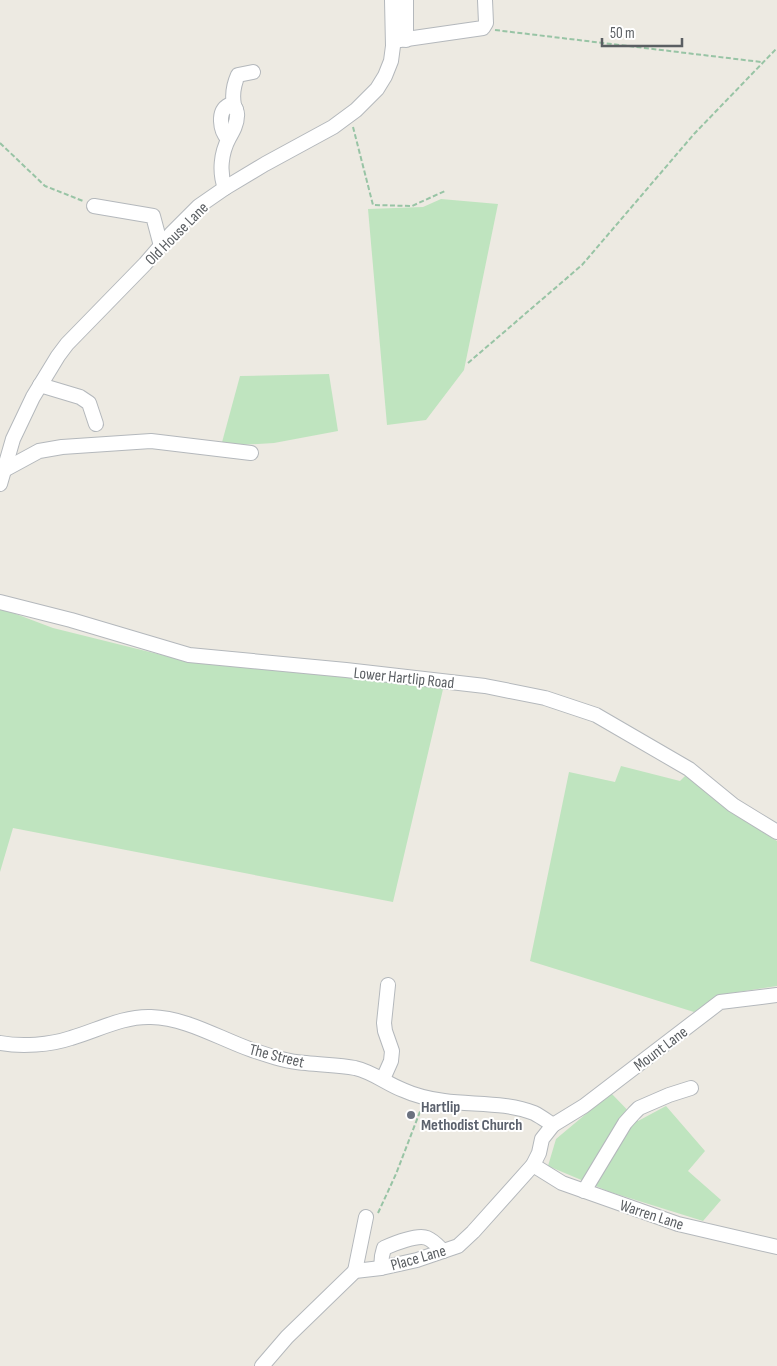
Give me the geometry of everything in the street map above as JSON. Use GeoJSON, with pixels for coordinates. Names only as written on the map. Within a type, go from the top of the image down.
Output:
{"type":"FeatureCollection","features":[{"type":"Feature","properties":{"kind":"street","name":"Old House Lane"},"geometry":{"type":"LineString","coordinates":[[1,479],[13,439],[33,397],[58,356],[67,344],[199,206],[225,188],[321,134],[350,115],[377,89],[385,76],[400,41],[392,0]]}},
{"type":"Feature","properties":{"kind":"street"},"geometry":{"type":"LineString","coordinates":[[406,0],[400,41],[483,28],[486,23],[485,0]]}},
{"type":"Feature","properties":{"kind":"street"},"geometry":{"type":"LineString","coordinates":[[225,188],[221,170],[228,139],[235,125],[237,115],[233,91],[237,76],[253,72]]}},
{"type":"Feature","properties":{"kind":"street"},"geometry":{"type":"LineString","coordinates":[[94,206],[153,216],[161,246]]}},
{"type":"Feature","properties":{"kind":"street"},"geometry":{"type":"LineString","coordinates":[[40,385],[80,397],[89,403],[96,424]]}},
{"type":"Feature","properties":{"kind":"street"},"geometry":{"type":"LineString","coordinates":[[1,479],[39,451],[62,447],[151,441],[251,453]]}},
{"type":"Feature","properties":{"kind":"street","name":"Lower Hartlip Road"},"geometry":{"type":"LineString","coordinates":[[0,602],[71,620],[189,655],[485,686],[545,698],[596,715],[689,769],[733,805],[777,832]]}},
{"type":"Feature","properties":{"kind":"street"},"geometry":{"type":"LineString","coordinates":[[383,1079],[392,1051],[384,1023],[388,985]]}},
{"type":"Feature","properties":{"kind":"street","name":"Mount Lane"},"geometry":{"type":"LineString","coordinates":[[553,1125],[584,1106],[720,1002],[777,995]]}},
{"type":"Feature","properties":{"kind":"street","name":"The Street"},"geometry":{"type":"LineString","coordinates":[[0,1044],[30,1045],[70,1039],[137,1017],[166,1018],[195,1026],[250,1049],[283,1060],[357,1068],[383,1079],[402,1090],[425,1097],[525,1110],[535,1113],[553,1125]]}},
{"type":"Feature","properties":{"kind":"street"},"geometry":{"type":"LineString","coordinates":[[584,1191],[625,1123],[639,1108],[691,1088]]}},
{"type":"Feature","properties":{"kind":"street","name":"Place Lane"},"geometry":{"type":"LineString","coordinates":[[354,1271],[382,1268],[417,1260],[458,1246],[533,1166],[539,1153],[542,1139],[553,1125]]}},
{"type":"Feature","properties":{"kind":"street","name":"Warren Lane"},"geometry":{"type":"LineString","coordinates":[[533,1166],[562,1184],[678,1224],[777,1247]]}},
{"type":"Feature","properties":{"kind":"street"},"geometry":{"type":"LineString","coordinates":[[262,1366],[287,1337],[354,1271],[371,1218]]}},
{"type":"Feature","properties":{"kind":"street"},"geometry":{"type":"LineString","coordinates":[[382,1268],[384,1248],[393,1244],[423,1237],[430,1239],[443,1251]]}},
{"type":"Feature","properties":{"kind":"path"},"geometry":{"type":"LineString","coordinates":[[483,28],[762,62]]}},
{"type":"Feature","properties":{"kind":"path"},"geometry":{"type":"LineString","coordinates":[[468,363],[582,265],[694,134],[777,48]]}},
{"type":"Feature","properties":{"kind":"path"},"geometry":{"type":"LineString","coordinates":[[350,115],[373,205],[412,206],[445,191]]}},
{"type":"Feature","properties":{"kind":"path"},"geometry":{"type":"LineString","coordinates":[[0,143],[45,186],[94,206]]}},
{"type":"Feature","properties":{"kind":"path"},"geometry":{"type":"LineString","coordinates":[[371,1218],[396,1174],[425,1097]]}},
{"type":"Feature","properties":{"kind":"green space"},"geometry":{"type":"Polygon","coordinates":[[[441,199],[498,204],[464,370],[426,420],[387,425],[368,209],[423,207],[441,199]]]}},
{"type":"Feature","properties":{"kind":"green space"},"geometry":{"type":"Polygon","coordinates":[[[329,374],[338,431],[274,443],[221,446],[240,376],[329,374]]]}},
{"type":"Feature","properties":{"kind":"green space"},"geometry":{"type":"Polygon","coordinates":[[[0,608],[53,628],[186,661],[444,685],[393,902],[13,828],[0,872],[0,608]]]}},
{"type":"Feature","properties":{"kind":"green space"},"geometry":{"type":"Polygon","coordinates":[[[621,766],[680,781],[688,773],[728,810],[777,841],[777,986],[719,995],[694,1012],[530,961],[569,772],[615,782],[621,766]]]}},
{"type":"Feature","properties":{"kind":"green space"},"geometry":{"type":"Polygon","coordinates":[[[611,1093],[638,1121],[666,1106],[705,1151],[688,1171],[721,1200],[703,1221],[610,1192],[548,1166],[556,1139],[611,1093]]]}},
{"type":"Feature","properties":{"kind":"place","name":"Hartlip Methodist Church"},"geometry":{"type":"Point","coordinates":[411,1115]}}]}
